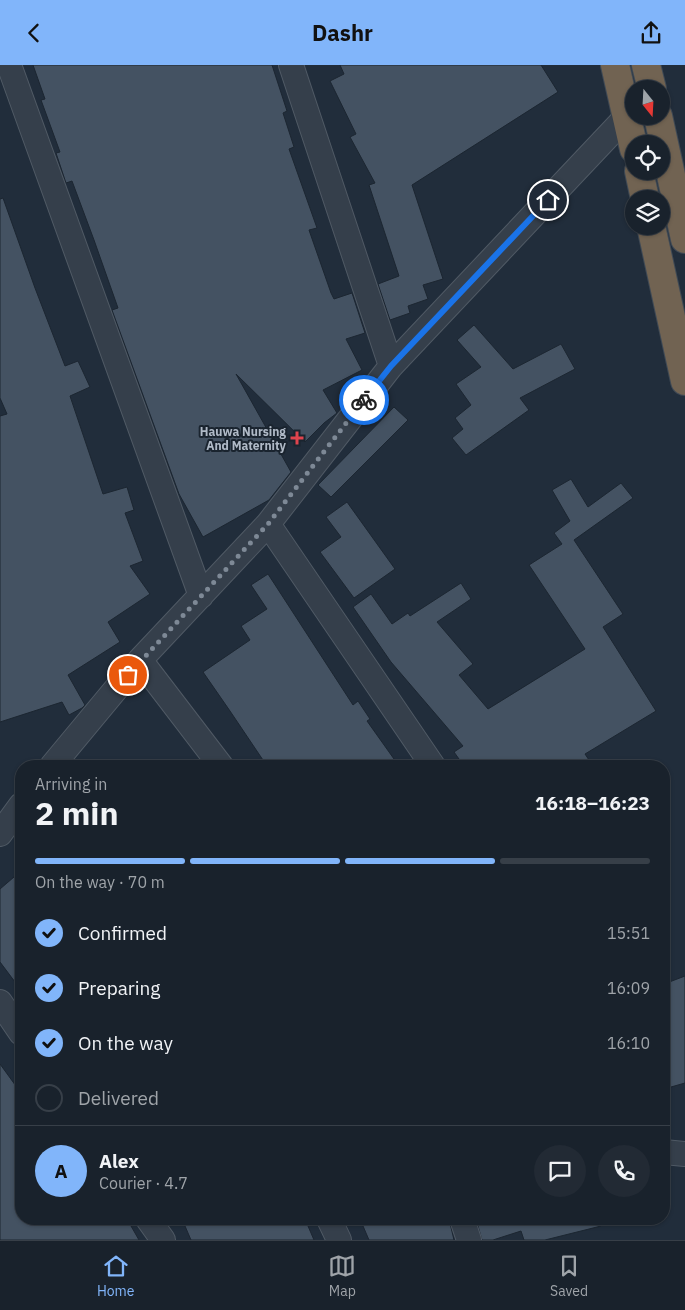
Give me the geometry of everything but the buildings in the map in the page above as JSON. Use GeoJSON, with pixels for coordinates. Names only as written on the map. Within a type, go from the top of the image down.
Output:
{"type":"FeatureCollection","features":[{"type":"Feature","properties":{"kind":"highway"},"geometry":{"type":"LineString","coordinates":[[615,65],[625,111]]}},
{"type":"Feature","properties":{"kind":"highway"},"geometry":{"type":"LineString","coordinates":[[660,125],[685,239]]}},
{"type":"Feature","properties":{"kind":"highway"},"geometry":{"type":"LineString","coordinates":[[653,235],[685,381]]}},
{"type":"Feature","properties":{"kind":"street"},"geometry":{"type":"LineString","coordinates":[[10,65],[201,595]]}},
{"type":"Feature","properties":{"kind":"street"},"geometry":{"type":"LineString","coordinates":[[291,65],[391,366]]}},
{"type":"Feature","properties":{"kind":"street"},"geometry":{"type":"LineString","coordinates":[[57,760],[140,660],[268,524],[391,366],[625,117]]}},
{"type":"Feature","properties":{"kind":"street"},"geometry":{"type":"LineString","coordinates":[[268,524],[429,760]]}},
{"type":"Feature","properties":{"kind":"street"},"geometry":{"type":"LineString","coordinates":[[140,660],[216,760]]}},
{"type":"Feature","properties":{"kind":"street"},"geometry":{"type":"LineString","coordinates":[[0,834],[15,813]]}},
{"type":"Feature","properties":{"kind":"street"},"geometry":{"type":"LineString","coordinates":[[0,1002],[15,1024]]}},
{"type":"Feature","properties":{"kind":"street"},"geometry":{"type":"LineString","coordinates":[[670,1153],[685,1154]]}},
{"type":"Feature","properties":{"kind":"street"},"geometry":{"type":"LineString","coordinates":[[152,1225],[163,1240]]}},
{"type":"Feature","properties":{"kind":"street"},"geometry":{"type":"LineString","coordinates":[[332,1225],[340,1240]]}},
{"type":"Feature","properties":{"kind":"street"},"geometry":{"type":"LineString","coordinates":[[464,1225],[469,1240]]}},
{"type":"Feature","properties":{"kind":"way so far"},"geometry":{"type":"LineString","coordinates":[[128,675],[268,524],[364,400]]}},
{"type":"Feature","properties":{"kind":"place","name":"Hauwa Nursing And Maternity"},"geometry":{"type":"Point","coordinates":[297,438]}},
{"type":"Feature","properties":{"kind":"route"},"geometry":{"type":"LineString","coordinates":[[364,400],[391,366],[548,200]]}}]}
